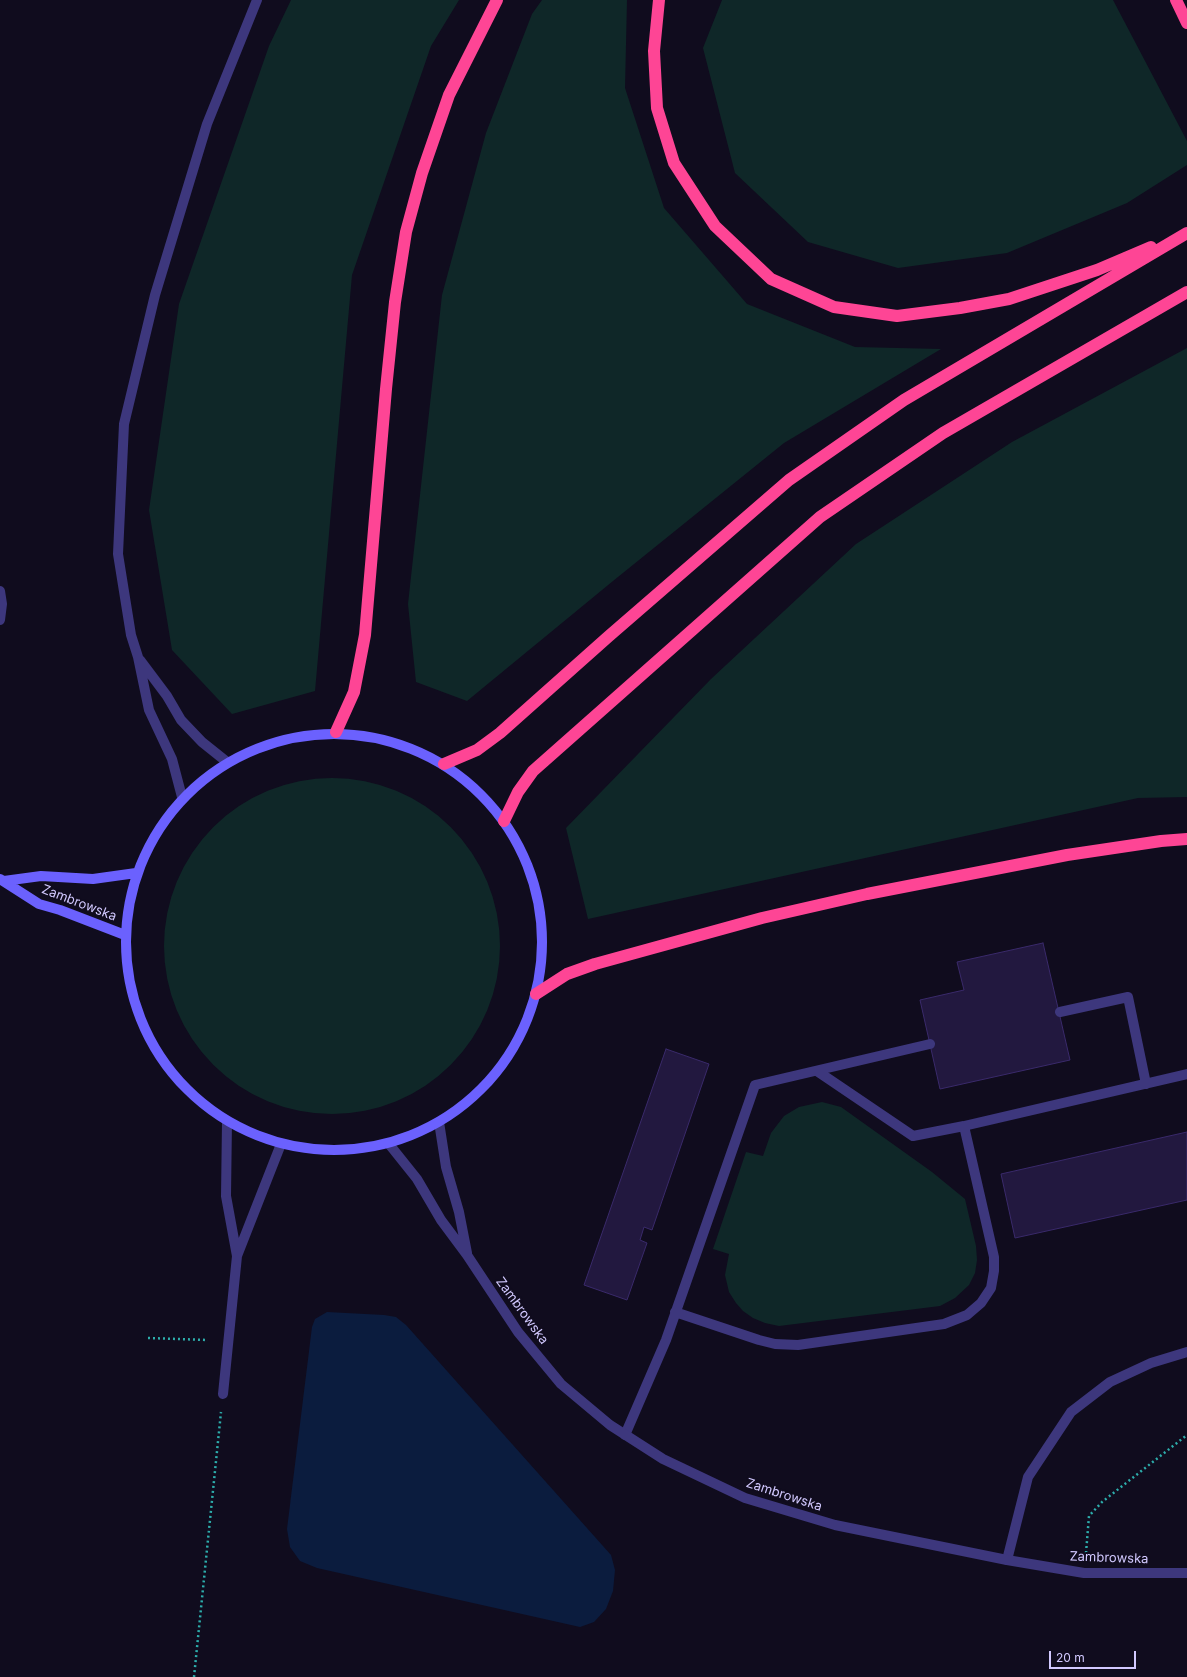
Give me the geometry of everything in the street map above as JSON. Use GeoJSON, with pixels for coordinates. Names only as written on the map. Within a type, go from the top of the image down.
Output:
{"type":"FeatureCollection","features":[{"type":"Feature","properties":{"kind":"highway"},"geometry":{"type":"LineString","coordinates":[[336,732],[354,692],[364,635],[395,302],[406,232],[422,173],[449,95],[497,0]]}},
{"type":"Feature","properties":{"kind":"highway"},"geometry":{"type":"LineString","coordinates":[[659,0],[654,51],[657,108],[674,162],[715,226],[771,279],[813,298],[834,307],[897,316],[1009,299],[1096,270],[1187,232]]}},
{"type":"Feature","properties":{"kind":"highway"},"geometry":{"type":"LineString","coordinates":[[1176,0],[1187,23]]}},
{"type":"Feature","properties":{"kind":"highway"},"geometry":{"type":"LineString","coordinates":[[444,764],[477,750],[500,734],[614,631],[789,480],[904,400],[1187,232]]}},
{"type":"Feature","properties":{"kind":"highway"},"geometry":{"type":"LineString","coordinates":[[504,821],[518,792],[533,771],[820,517],[943,433],[1187,292]]}},
{"type":"Feature","properties":{"kind":"highway"},"geometry":{"type":"LineString","coordinates":[[536,994],[567,974],[595,964],[784,913],[867,894],[1067,855],[1161,841],[1187,839]]}},
{"type":"Feature","properties":{"kind":"main road"},"geometry":{"type":"LineString","coordinates":[[336,732],[392,741],[444,764],[477,790],[504,821],[522,853],[535,887],[541,923],[542,959],[536,994],[525,1026],[506,1060],[490,1081],[466,1104],[439,1122],[389,1144],[351,1150],[312,1150],[281,1144],[227,1121],[191,1095],[162,1061],[141,1022],[128,979],[125,935],[128,903],[136,873],[155,832],[182,798],[227,762],[279,740],[336,732]]}},
{"type":"Feature","properties":{"kind":"main road","name":"Zambrowska"},"geometry":{"type":"LineString","coordinates":[[2,880],[41,876],[93,879],[136,873]]}},
{"type":"Feature","properties":{"kind":"main road","name":"Zambrowska"},"geometry":{"type":"LineString","coordinates":[[2,880],[39,904],[74,915],[125,935]]}},
{"type":"Feature","properties":{"kind":"street"},"geometry":{"type":"LineString","coordinates":[[182,798],[172,759],[149,710],[138,657],[131,635],[118,554],[124,424],[155,295],[207,124],[257,0]]}},
{"type":"Feature","properties":{"kind":"street"},"geometry":{"type":"LineString","coordinates":[[0,591],[2,604],[0,620]]}},
{"type":"Feature","properties":{"kind":"street"},"geometry":{"type":"LineString","coordinates":[[138,657],[167,696],[181,720],[202,742],[227,762]]}},
{"type":"Feature","properties":{"kind":"street"},"geometry":{"type":"LineString","coordinates":[[1060,1012],[1128,997],[1146,1084]]}},
{"type":"Feature","properties":{"kind":"street"},"geometry":{"type":"LineString","coordinates":[[625,1435],[666,1340],[755,1085],[930,1044]]}},
{"type":"Feature","properties":{"kind":"street"},"geometry":{"type":"LineString","coordinates":[[817,1071],[913,1136],[964,1126],[1187,1074]]}},
{"type":"Feature","properties":{"kind":"street"},"geometry":{"type":"LineString","coordinates":[[223,1394],[237,1256],[226,1196],[227,1121]]}},
{"type":"Feature","properties":{"kind":"street","name":"Zambrowska"},"geometry":{"type":"LineString","coordinates":[[439,1122],[446,1167],[459,1212],[467,1254]]}},
{"type":"Feature","properties":{"kind":"street"},"geometry":{"type":"LineString","coordinates":[[675,1312],[759,1340],[775,1344],[798,1345],[944,1324],[967,1315],[981,1303],[991,1288],[994,1271],[994,1257],[964,1126]]}},
{"type":"Feature","properties":{"kind":"street"},"geometry":{"type":"LineString","coordinates":[[237,1256],[281,1144]]}},
{"type":"Feature","properties":{"kind":"street","name":"Zambrowska"},"geometry":{"type":"LineString","coordinates":[[389,1144],[417,1179],[441,1220],[467,1254],[518,1332],[561,1384],[610,1425],[663,1460],[745,1498],[835,1525],[1007,1560],[1084,1573],[1187,1573]]}},
{"type":"Feature","properties":{"kind":"street"},"geometry":{"type":"LineString","coordinates":[[1007,1560],[1028,1477],[1071,1412],[1110,1382],[1151,1362],[1187,1352]]}},
{"type":"Feature","properties":{"kind":"path"},"geometry":{"type":"LineString","coordinates":[[148,1338],[229,1340]]}},
{"type":"Feature","properties":{"kind":"path"},"geometry":{"type":"LineString","coordinates":[[194,1677],[223,1394]]}},
{"type":"Feature","properties":{"kind":"path"},"geometry":{"type":"LineString","coordinates":[[1084,1573],[1089,1516],[1102,1502],[1187,1435]]}},
{"type":"Feature","properties":{"kind":"green space"},"geometry":{"type":"Polygon","coordinates":[[[291,0],[459,0],[431,46],[352,275],[315,691],[232,714],[172,650],[149,510],[179,304],[269,46],[291,0]]]}},
{"type":"Feature","properties":{"kind":"green space"},"geometry":{"type":"Polygon","coordinates":[[[542,0],[627,0],[625,88],[664,208],[747,304],[855,347],[941,349],[784,443],[467,701],[416,682],[408,604],[442,295],[486,133],[532,14],[542,0]]]}},
{"type":"Feature","properties":{"kind":"green space"},"geometry":{"type":"Polygon","coordinates":[[[722,0],[1113,0],[1187,141],[1187,165],[1127,203],[1007,253],[898,268],[808,242],[735,173],[703,48],[722,0]]]}},
{"type":"Feature","properties":{"kind":"green space"},"geometry":{"type":"Polygon","coordinates":[[[1187,348],[1187,797],[1138,798],[588,919],[566,828],[711,679],[856,544],[1012,442],[1187,348]]]}},
{"type":"Feature","properties":{"kind":"green space"},"geometry":{"type":"Polygon","coordinates":[[[332,778],[365,781],[396,791],[425,806],[451,827],[472,853],[487,882],[497,913],[500,946],[497,979],[487,1010],[472,1039],[451,1065],[425,1086],[396,1101],[365,1111],[332,1114],[299,1111],[268,1101],[239,1086],[213,1065],[192,1039],[177,1010],[167,979],[164,946],[167,913],[177,882],[192,853],[213,827],[239,806],[268,791],[299,781],[332,778]]]}},
{"type":"Feature","properties":{"kind":"green space"},"geometry":{"type":"Polygon","coordinates":[[[822,1102],[841,1107],[932,1172],[965,1199],[976,1246],[977,1260],[975,1273],[969,1285],[955,1298],[940,1306],[779,1326],[765,1323],[753,1318],[743,1311],[736,1303],[729,1292],[725,1275],[729,1254],[713,1249],[746,1152],[763,1156],[771,1133],[784,1116],[799,1107],[822,1102]]]}},
{"type":"Feature","properties":{"kind":"water"},"geometry":{"type":"Polygon","coordinates":[[[327,1312],[384,1315],[396,1317],[406,1325],[611,1555],[615,1570],[613,1591],[606,1609],[594,1622],[580,1627],[317,1568],[300,1561],[290,1547],[287,1529],[312,1327],[315,1319],[327,1312]]]}},
{"type":"Feature","properties":{"kind":"building"},"geometry":{"type":"Polygon","coordinates":[[[1043,943],[1070,1060],[940,1089],[920,1000],[964,990],[957,962],[1043,943]]]}},
{"type":"Feature","properties":{"kind":"building"},"geometry":{"type":"Polygon","coordinates":[[[666,1049],[709,1064],[652,1230],[644,1227],[640,1240],[647,1243],[627,1300],[584,1285],[666,1049]]]}},
{"type":"Feature","properties":{"kind":"building"},"geometry":{"type":"Polygon","coordinates":[[[1187,1132],[1187,1200],[1015,1238],[1001,1174],[1187,1132]]]}}]}
